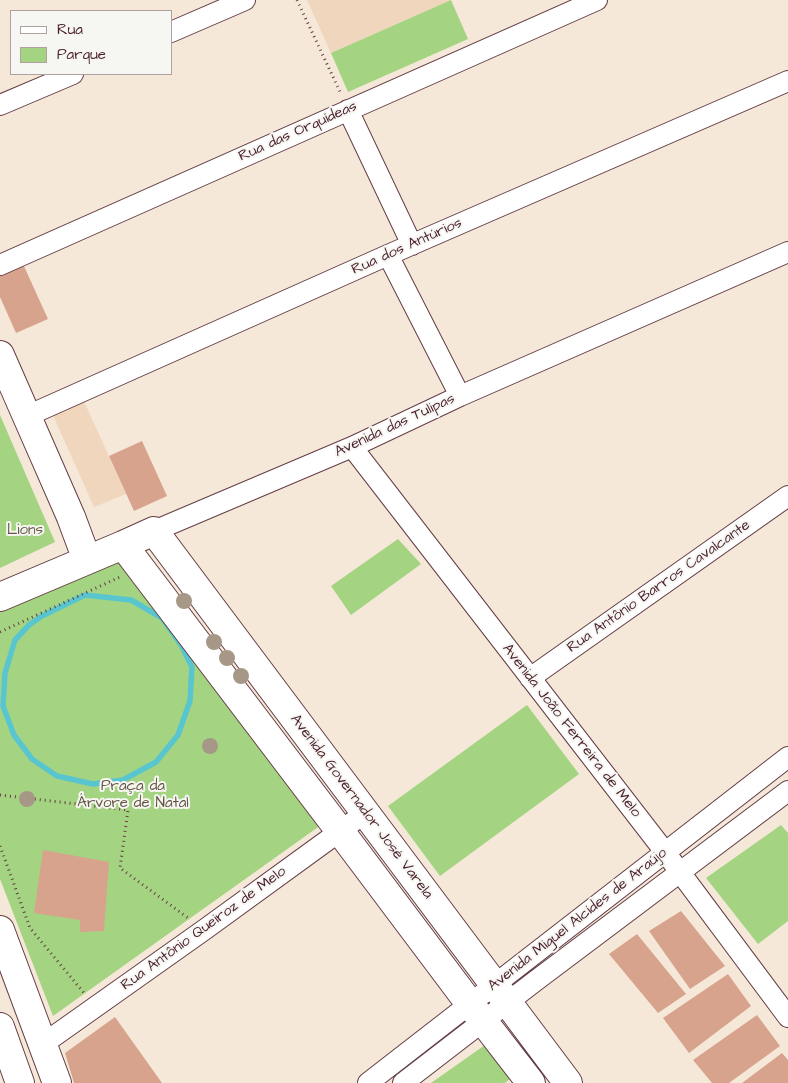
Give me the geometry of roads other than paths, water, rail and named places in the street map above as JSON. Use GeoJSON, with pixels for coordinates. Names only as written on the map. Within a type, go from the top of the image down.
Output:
{"type":"FeatureCollection","features":[{"type":"Feature","properties":{"kind":"main road"},"geometry":{"type":"LineString","coordinates":[[0,355],[71,517],[87,560]]}},
{"type":"Feature","properties":{"kind":"main road","name":"Avenida das Tulipas"},"geometry":{"type":"LineString","coordinates":[[0,597],[154,531]]}},
{"type":"Feature","properties":{"kind":"main road","name":"Avenida Governador José Varela"},"geometry":{"type":"LineString","coordinates":[[154,531],[568,1083]]}},
{"type":"Feature","properties":{"kind":"main road","name":"Avenida Governador José Varela"},"geometry":{"type":"LineString","coordinates":[[123,545],[531,1083]]}},
{"type":"Feature","properties":{"kind":"main road"},"geometry":{"type":"LineString","coordinates":[[0,930],[57,1083]]}},
{"type":"Feature","properties":{"kind":"main road"},"geometry":{"type":"LineString","coordinates":[[0,1028],[20,1083]]}},
{"type":"Feature","properties":{"kind":"street"},"geometry":{"type":"LineString","coordinates":[[172,32],[245,0]]}},
{"type":"Feature","properties":{"kind":"street","name":"Rua das Orquídeas"},"geometry":{"type":"LineString","coordinates":[[0,265],[597,0]]}},
{"type":"Feature","properties":{"kind":"street"},"geometry":{"type":"LineString","coordinates":[[0,105],[71,75]]}},
{"type":"Feature","properties":{"kind":"street","name":"Rua dos Antúrios"},"geometry":{"type":"LineString","coordinates":[[27,416],[388,255],[788,81]]}},
{"type":"Feature","properties":{"kind":"street"},"geometry":{"type":"LineString","coordinates":[[348,110],[412,245]]}},
{"type":"Feature","properties":{"kind":"street","name":"Avenida das Tulipas"},"geometry":{"type":"LineString","coordinates":[[154,531],[352,447],[460,396],[788,252]]}},
{"type":"Feature","properties":{"kind":"street"},"geometry":{"type":"LineString","coordinates":[[388,255],[460,396]]}},
{"type":"Feature","properties":{"kind":"street","name":"Avenida João Ferreira de Melo"},"geometry":{"type":"LineString","coordinates":[[352,447],[665,852],[788,1017]]}},
{"type":"Feature","properties":{"kind":"street","name":"Rua Antônio Barros Cavalcante"},"geometry":{"type":"LineString","coordinates":[[530,678],[788,496]]}},
{"type":"Feature","properties":{"kind":"street","name":"Avenida Miguel Alcídes de Araújo"},"geometry":{"type":"LineString","coordinates":[[403,1083],[477,1013],[665,852],[788,757]]}},
{"type":"Feature","properties":{"kind":"street","name":"Avenida Miguel Alcídes de Araújo"},"geometry":{"type":"LineString","coordinates":[[501,994],[680,873],[788,791]]}},
{"type":"Feature","properties":{"kind":"street","name":"Rua Antônio Queiroz de Melo"},"geometry":{"type":"LineString","coordinates":[[43,1044],[89,999],[204,930],[365,812]]}},
{"type":"Feature","properties":{"kind":"street","name":"Avenida Miguel Alcídes de Araújo"},"geometry":{"type":"LineString","coordinates":[[368,1083],[477,1013]]}},
{"type":"Feature","properties":{"kind":"waterway"},"geometry":{"type":"LineString","coordinates":[[85,595],[131,600],[162,618],[181,645],[192,667],[190,701],[178,735],[156,762],[123,780],[93,784],[57,776],[32,759],[14,735],[3,706],[5,673],[15,640],[29,625],[42,616],[85,595]]}},
{"type":"Feature","properties":{"kind":"park label","name":"Lions"},"geometry":{"type":"Point","coordinates":[25,531]}},
{"type":"Feature","properties":{"kind":"park label","name":"Praça da Árvore de Natal"},"geometry":{"type":"Point","coordinates":[133,796]}}]}
